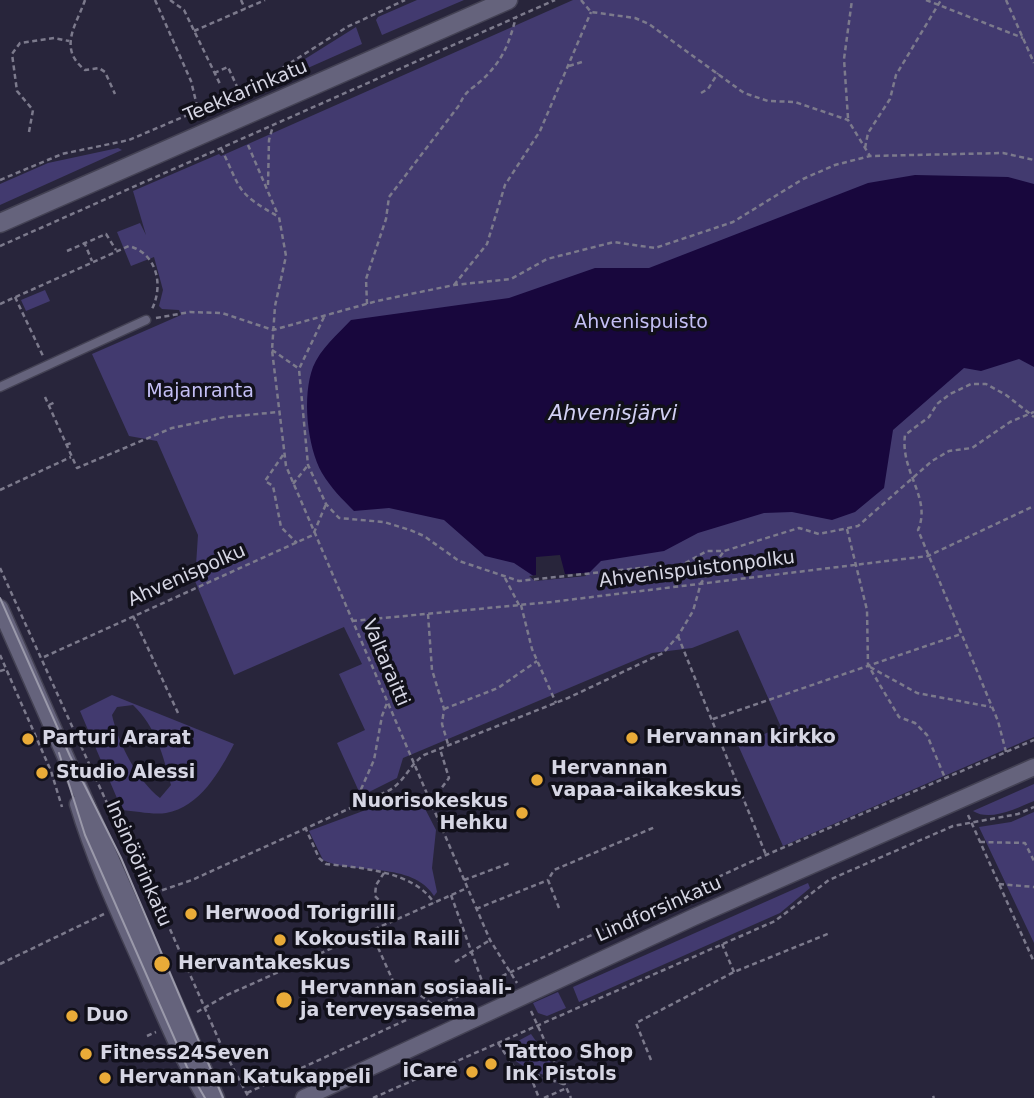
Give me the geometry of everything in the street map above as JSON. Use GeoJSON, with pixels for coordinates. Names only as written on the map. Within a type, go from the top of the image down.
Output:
{"type":"FeatureCollection","features":[{"type":"Feature","properties":{"kind":"street","name":"Teekkarinkatu"},"geometry":{"type":"LineString","coordinates":[[0,223],[508,0]]}},
{"type":"Feature","properties":{"kind":"street","name":"Insinöörinkatu"},"geometry":{"type":"LineString","coordinates":[[0,608],[184,1019],[216,1098]]}},
{"type":"Feature","properties":{"kind":"street","name":"Insinöörinkatu"},"geometry":{"type":"LineString","coordinates":[[69,764],[92,849],[187,1066],[205,1098]]}},
{"type":"Feature","properties":{"kind":"street","name":"Lindforsinkatu"},"geometry":{"type":"LineString","coordinates":[[304,1098],[1034,767]]}},
{"type":"Feature","properties":{"kind":"lane"},"geometry":{"type":"LineString","coordinates":[[0,387],[146,320]]}},
{"type":"Feature","properties":{"kind":"path"},"geometry":{"type":"LineString","coordinates":[[85,0],[71,29],[69,41],[81,67],[85,70],[99,68],[105,72],[115,94]]}},
{"type":"Feature","properties":{"kind":"path"},"geometry":{"type":"LineString","coordinates":[[155,0],[191,81],[197,111],[215,150]]}},
{"type":"Feature","properties":{"kind":"path"},"geometry":{"type":"LineString","coordinates":[[170,0],[184,10],[220,84]]}},
{"type":"Feature","properties":{"kind":"path"},"geometry":{"type":"LineString","coordinates":[[241,0],[245,9]]}},
{"type":"Feature","properties":{"kind":"path"},"geometry":{"type":"LineString","coordinates":[[194,31],[265,0]]}},
{"type":"Feature","properties":{"kind":"path"},"geometry":{"type":"LineString","coordinates":[[0,180],[51,158],[129,140],[197,111],[265,79],[355,23],[405,0]]}},
{"type":"Feature","properties":{"kind":"path"},"geometry":{"type":"LineString","coordinates":[[0,246],[555,0]]}},
{"type":"Feature","properties":{"kind":"path"},"geometry":{"type":"LineString","coordinates":[[581,0],[591,12],[635,18],[649,24],[744,93],[768,101],[795,102],[848,120]]}},
{"type":"Feature","properties":{"kind":"path"},"geometry":{"type":"LineString","coordinates":[[852,0],[844,59],[848,120],[870,156]]}},
{"type":"Feature","properties":{"kind":"path"},"geometry":{"type":"LineString","coordinates":[[926,0],[941,2],[1023,38]]}},
{"type":"Feature","properties":{"kind":"path"},"geometry":{"type":"LineString","coordinates":[[1006,0],[1034,63]]}},
{"type":"Feature","properties":{"kind":"path"},"geometry":{"type":"LineString","coordinates":[[865,148],[868,133],[890,99],[896,75],[941,2]]}},
{"type":"Feature","properties":{"kind":"path"},"geometry":{"type":"LineString","coordinates":[[454,285],[487,244],[505,185],[540,131],[591,12]]}},
{"type":"Feature","properties":{"kind":"path"},"geometry":{"type":"LineString","coordinates":[[367,304],[366,279],[386,219],[389,197],[460,104],[464,93],[482,80],[508,50],[516,17]]}},
{"type":"Feature","properties":{"kind":"path"},"geometry":{"type":"LineString","coordinates":[[29,132],[33,110],[17,91],[12,54],[20,43],[54,38],[69,41]]}},
{"type":"Feature","properties":{"kind":"path"},"geometry":{"type":"LineString","coordinates":[[569,66],[582,62]]}},
{"type":"Feature","properties":{"kind":"path"},"geometry":{"type":"LineString","coordinates":[[214,73],[228,67],[239,92]]}},
{"type":"Feature","properties":{"kind":"path"},"geometry":{"type":"LineString","coordinates":[[701,93],[708,89],[718,73]]}},
{"type":"Feature","properties":{"kind":"path"},"geometry":{"type":"LineString","coordinates":[[269,190],[269,140],[273,126]]}},
{"type":"Feature","properties":{"kind":"path","name":"Valtaraitti"},"geometry":{"type":"LineString","coordinates":[[248,145],[279,217],[286,256],[272,350],[284,455],[292,485],[490,940],[524,996],[571,1098]]}},
{"type":"Feature","properties":{"kind":"path"},"geometry":{"type":"LineString","coordinates":[[221,148],[239,190],[248,199],[279,217]]}},
{"type":"Feature","properties":{"kind":"path"},"geometry":{"type":"LineString","coordinates":[[146,320],[190,312],[222,313],[273,330],[367,304],[454,285],[511,279],[547,259],[614,242],[655,248],[733,222],[803,179],[835,165],[870,156],[1003,153],[1034,160]]}},
{"type":"Feature","properties":{"kind":"path"},"geometry":{"type":"LineString","coordinates":[[67,251],[106,234],[116,250]]}},
{"type":"Feature","properties":{"kind":"path"},"geometry":{"type":"LineString","coordinates":[[84,242],[92,261]]}},
{"type":"Feature","properties":{"kind":"path"},"geometry":{"type":"LineString","coordinates":[[0,304],[129,246],[137,248],[151,261],[155,270],[158,293],[146,320]]}},
{"type":"Feature","properties":{"kind":"path"},"geometry":{"type":"LineString","coordinates":[[15,297],[48,365]]}},
{"type":"Feature","properties":{"kind":"path"},"geometry":{"type":"LineString","coordinates":[[324,317],[299,369],[308,465],[326,504],[339,518],[384,522],[417,533],[460,561],[519,581],[649,567],[678,567],[707,551],[724,551],[799,528],[819,534],[858,526],[941,456],[972,448],[1010,422],[1029,414]]}},
{"type":"Feature","properties":{"kind":"path"},"geometry":{"type":"LineString","coordinates":[[272,350],[299,369]]}},
{"type":"Feature","properties":{"kind":"path"},"geometry":{"type":"LineString","coordinates":[[1006,752],[991,707],[918,530],[923,518],[922,506],[902,454],[905,435],[929,417],[937,404],[971,383],[986,383],[1034,415]]}},
{"type":"Feature","properties":{"kind":"path"},"geometry":{"type":"LineString","coordinates":[[45,397],[77,468],[172,428],[225,417],[279,412]]}},
{"type":"Feature","properties":{"kind":"path"},"geometry":{"type":"LineString","coordinates":[[49,405],[55,402]]}},
{"type":"Feature","properties":{"kind":"path"},"geometry":{"type":"LineString","coordinates":[[66,445],[73,442]]}},
{"type":"Feature","properties":{"kind":"path"},"geometry":{"type":"LineString","coordinates":[[284,455],[265,481],[273,486],[281,527],[297,543]]}},
{"type":"Feature","properties":{"kind":"path"},"geometry":{"type":"LineString","coordinates":[[0,490],[71,457]]}},
{"type":"Feature","properties":{"kind":"path"},"geometry":{"type":"LineString","coordinates":[[292,485],[308,465]]}},
{"type":"Feature","properties":{"kind":"path"},"geometry":{"type":"LineString","coordinates":[[313,535],[326,504]]}},
{"type":"Feature","properties":{"kind":"path","name":"Ahvenispuistonpolku"},"geometry":{"type":"LineString","coordinates":[[352,621],[520,605],[928,556],[1034,506]]}},
{"type":"Feature","properties":{"kind":"path"},"geometry":{"type":"LineString","coordinates":[[847,529],[867,610],[867,665],[899,716],[915,723],[927,735],[944,778]]}},
{"type":"Feature","properties":{"kind":"path","name":"Ahvenispolku"},"geometry":{"type":"LineString","coordinates":[[43,657],[313,535]]}},
{"type":"Feature","properties":{"kind":"path"},"geometry":{"type":"LineString","coordinates":[[154,893],[191,880],[396,786],[414,762],[440,749],[556,703],[663,653],[678,636],[693,611],[701,583],[724,551]]}},
{"type":"Feature","properties":{"kind":"path"},"geometry":{"type":"LineString","coordinates":[[0,568],[43,657],[128,848],[154,893],[248,1098]]}},
{"type":"Feature","properties":{"kind":"path"},"geometry":{"type":"LineString","coordinates":[[505,578],[520,605],[537,661],[556,703]]}},
{"type":"Feature","properties":{"kind":"path"},"geometry":{"type":"LineString","coordinates":[[428,614],[432,670],[444,709],[442,724],[449,745]]}},
{"type":"Feature","properties":{"kind":"path"},"geometry":{"type":"LineString","coordinates":[[133,616],[178,713]]}},
{"type":"Feature","properties":{"kind":"path"},"geometry":{"type":"LineString","coordinates":[[713,719],[961,634]]}},
{"type":"Feature","properties":{"kind":"path"},"geometry":{"type":"LineString","coordinates":[[678,636],[766,855]]}},
{"type":"Feature","properties":{"kind":"path"},"geometry":{"type":"LineString","coordinates":[[0,655],[51,771],[63,811]]}},
{"type":"Feature","properties":{"kind":"path"},"geometry":{"type":"LineString","coordinates":[[444,709],[498,688],[537,661]]}},
{"type":"Feature","properties":{"kind":"path"},"geometry":{"type":"LineString","coordinates":[[867,665],[917,692],[991,707]]}},
{"type":"Feature","properties":{"kind":"path"},"geometry":{"type":"LineString","coordinates":[[0,671],[7,668]]}},
{"type":"Feature","properties":{"kind":"path"},"geometry":{"type":"LineString","coordinates":[[354,806],[374,760],[387,703]]}},
{"type":"Feature","properties":{"kind":"path"},"geometry":{"type":"LineString","coordinates":[[247,1093],[766,855],[1034,740]]}},
{"type":"Feature","properties":{"kind":"path"},"geometry":{"type":"LineString","coordinates":[[431,802],[449,778],[440,749]]}},
{"type":"Feature","properties":{"kind":"path"},"geometry":{"type":"LineString","coordinates":[[961,799],[1034,962]]}},
{"type":"Feature","properties":{"kind":"path"},"geometry":{"type":"LineString","coordinates":[[373,1098],[722,944],[794,910],[829,880],[944,829],[1009,816],[1034,807]]}},
{"type":"Feature","properties":{"kind":"path"},"geometry":{"type":"LineString","coordinates":[[305,827],[319,858],[326,864],[384,873],[426,889],[434,903]]}},
{"type":"Feature","properties":{"kind":"path"},"geometry":{"type":"LineString","coordinates":[[476,909],[548,880],[554,870],[655,827]]}},
{"type":"Feature","properties":{"kind":"path"},"geometry":{"type":"LineString","coordinates":[[980,842],[1025,843],[1034,861]]}},
{"type":"Feature","properties":{"kind":"path"},"geometry":{"type":"LineString","coordinates":[[464,880],[510,863]]}},
{"type":"Feature","properties":{"kind":"path"},"geometry":{"type":"LineString","coordinates":[[384,873],[376,885],[375,896],[398,920]]}},
{"type":"Feature","properties":{"kind":"path"},"geometry":{"type":"LineString","coordinates":[[548,880],[559,908]]}},
{"type":"Feature","properties":{"kind":"path"},"geometry":{"type":"LineString","coordinates":[[999,884],[1034,887]]}},
{"type":"Feature","properties":{"kind":"path"},"geometry":{"type":"LineString","coordinates":[[184,1019],[227,995],[467,888]]}},
{"type":"Feature","properties":{"kind":"path"},"geometry":{"type":"LineString","coordinates":[[451,895],[483,984]]}},
{"type":"Feature","properties":{"kind":"path"},"geometry":{"type":"LineString","coordinates":[[0,964],[107,913],[105,908]]}},
{"type":"Feature","properties":{"kind":"path"},"geometry":{"type":"LineString","coordinates":[[371,932],[393,981],[420,994],[435,1006]]}},
{"type":"Feature","properties":{"kind":"path"},"geometry":{"type":"LineString","coordinates":[[651,1060],[636,1023],[734,972],[830,933]]}},
{"type":"Feature","properties":{"kind":"path"},"geometry":{"type":"LineString","coordinates":[[455,962],[490,940]]}},
{"type":"Feature","properties":{"kind":"path"},"geometry":{"type":"LineString","coordinates":[[722,944],[734,972]]}},
{"type":"Feature","properties":{"kind":"path"},"geometry":{"type":"LineString","coordinates":[[498,1043],[514,1067],[566,1086]]}},
{"type":"Feature","properties":{"kind":"path"},"geometry":{"type":"LineString","coordinates":[[529,1073],[539,1098]]}},
{"type":"Feature","properties":{"kind":"path"},"geometry":{"type":"LineString","coordinates":[[544,1098],[566,1086]]}},
{"type":"Feature","properties":{"kind":"green space"},"geometry":{"type":"Polygon","coordinates":[[[417,0],[464,0],[382,35],[376,20],[378,17],[417,0]]]}},
{"type":"Feature","properties":{"kind":"green space","name":"Ahvenispuisto"},"geometry":{"type":"Polygon","coordinates":[[[573,0],[1034,0],[1034,737],[783,846],[738,745],[781,727],[738,630],[692,648],[652,653],[403,758],[397,778],[361,796],[337,743],[365,730],[339,674],[362,664],[344,627],[234,675],[195,581],[198,535],[157,441],[129,436],[92,354],[181,315],[179,310],[162,309],[159,306],[163,290],[154,257],[131,266],[117,232],[140,223],[146,235],[133,191],[219,154],[221,156],[573,0]]]}},
{"type":"Feature","properties":{"kind":"green space"},"geometry":{"type":"Polygon","coordinates":[[[356,27],[362,44],[292,75],[287,74],[289,69],[356,27]]]}},
{"type":"Feature","properties":{"kind":"green space"},"geometry":{"type":"Polygon","coordinates":[[[118,148],[122,150],[0,205],[0,184],[48,163],[118,148]]]}},
{"type":"Feature","properties":{"kind":"green space"},"geometry":{"type":"Polygon","coordinates":[[[45,290],[50,301],[26,311],[21,300],[45,290]]]}},
{"type":"Feature","properties":{"kind":"green space"},"geometry":{"type":"Polygon","coordinates":[[[112,695],[234,744],[208,786],[189,803],[166,813],[122,810],[80,711],[112,695]],[[133,705],[117,707],[112,715],[130,760],[160,798],[171,785],[158,742],[133,705]]]}},
{"type":"Feature","properties":{"kind":"green space"},"geometry":{"type":"Polygon","coordinates":[[[1034,784],[1034,801],[995,815],[973,811],[1034,784]]]}},
{"type":"Feature","properties":{"kind":"green space"},"geometry":{"type":"Polygon","coordinates":[[[403,792],[420,799],[436,830],[432,868],[437,892],[434,896],[424,885],[398,873],[350,867],[323,860],[309,831],[363,811],[387,796],[403,792]]]}},
{"type":"Feature","properties":{"kind":"green space"},"geometry":{"type":"Polygon","coordinates":[[[1034,812],[1034,943],[979,827],[1011,822],[1034,812]]]}},
{"type":"Feature","properties":{"kind":"green space"},"geometry":{"type":"Polygon","coordinates":[[[808,883],[810,888],[780,913],[579,1002],[573,987],[808,883]]]}},
{"type":"Feature","properties":{"kind":"green space"},"geometry":{"type":"Polygon","coordinates":[[[558,992],[566,1008],[547,1016],[538,1013],[533,1003],[558,992]]]}},
{"type":"Feature","properties":{"kind":"green space"},"geometry":{"type":"Polygon","coordinates":[[[531,1034],[550,1061],[555,1078],[520,1064],[505,1048],[531,1034]]]}},
{"type":"Feature","properties":{"kind":"water","name":"Ahvenisjärvi"},"geometry":{"type":"Polygon","coordinates":[[[915,175],[1008,177],[1034,184],[1034,367],[1019,359],[981,371],[964,368],[893,430],[884,488],[855,512],[832,520],[792,512],[764,513],[698,533],[664,551],[601,561],[589,573],[535,577],[514,563],[485,556],[444,520],[389,508],[354,511],[322,473],[313,449],[308,421],[310,379],[320,354],[351,320],[509,298],[595,268],[649,268],[868,183],[915,175]]]}},
{"type":"Feature","properties":{"kind":"pier"},"geometry":{"type":"Polygon","coordinates":[[[560,555],[565,574],[586,573],[586,576],[535,581],[529,576],[536,575],[536,557],[560,555]]]}},
{"type":"Feature","properties":{"kind":"tram line"},"geometry":{"type":"LineString","coordinates":[[0,598],[70,756],[121,858],[223,1098]]}},
{"type":"Feature","properties":{"kind":"tram line"},"geometry":{"type":"LineString","coordinates":[[59,753],[85,835],[187,1067],[205,1098]]}},
{"type":"Feature","properties":{"kind":"place","name":"Hervannan kirkko"},"geometry":{"type":"Point","coordinates":[632,738]}},
{"type":"Feature","properties":{"kind":"place","name":"Parturi Ararat"},"geometry":{"type":"Point","coordinates":[28,739]}},
{"type":"Feature","properties":{"kind":"place","name":"Studio Alessi"},"geometry":{"type":"Point","coordinates":[42,773]}},
{"type":"Feature","properties":{"kind":"place","name":"Hervannan vapaa-aikakeskus"},"geometry":{"type":"Point","coordinates":[537,780]}},
{"type":"Feature","properties":{"kind":"place","name":"Nuorisokeskus Hehku"},"geometry":{"type":"Point","coordinates":[522,813]}},
{"type":"Feature","properties":{"kind":"place","name":"Herwood Torigrilli"},"geometry":{"type":"Point","coordinates":[191,914]}},
{"type":"Feature","properties":{"kind":"place","name":"Kokoustila Raili"},"geometry":{"type":"Point","coordinates":[280,940]}},
{"type":"Feature","properties":{"kind":"place","name":"Hervantakeskus"},"geometry":{"type":"Point","coordinates":[162,964]}},
{"type":"Feature","properties":{"kind":"place","name":"Hervannan sosiaali- ja terveysasema"},"geometry":{"type":"Point","coordinates":[284,1000]}},
{"type":"Feature","properties":{"kind":"place","name":"Duo"},"geometry":{"type":"Point","coordinates":[72,1016]}},
{"type":"Feature","properties":{"kind":"place","name":"Fitness24Seven"},"geometry":{"type":"Point","coordinates":[86,1054]}},
{"type":"Feature","properties":{"kind":"place","name":"Tattoo Shop Ink Pistols"},"geometry":{"type":"Point","coordinates":[491,1064]}},
{"type":"Feature","properties":{"kind":"place","name":"iCare"},"geometry":{"type":"Point","coordinates":[472,1072]}},
{"type":"Feature","properties":{"kind":"place","name":"Hervannan Katukappeli"},"geometry":{"type":"Point","coordinates":[105,1078]}},
{"type":"Feature","properties":{"kind":"park label","name":"Majanranta"},"geometry":{"type":"Point","coordinates":[200,392]}}]}
